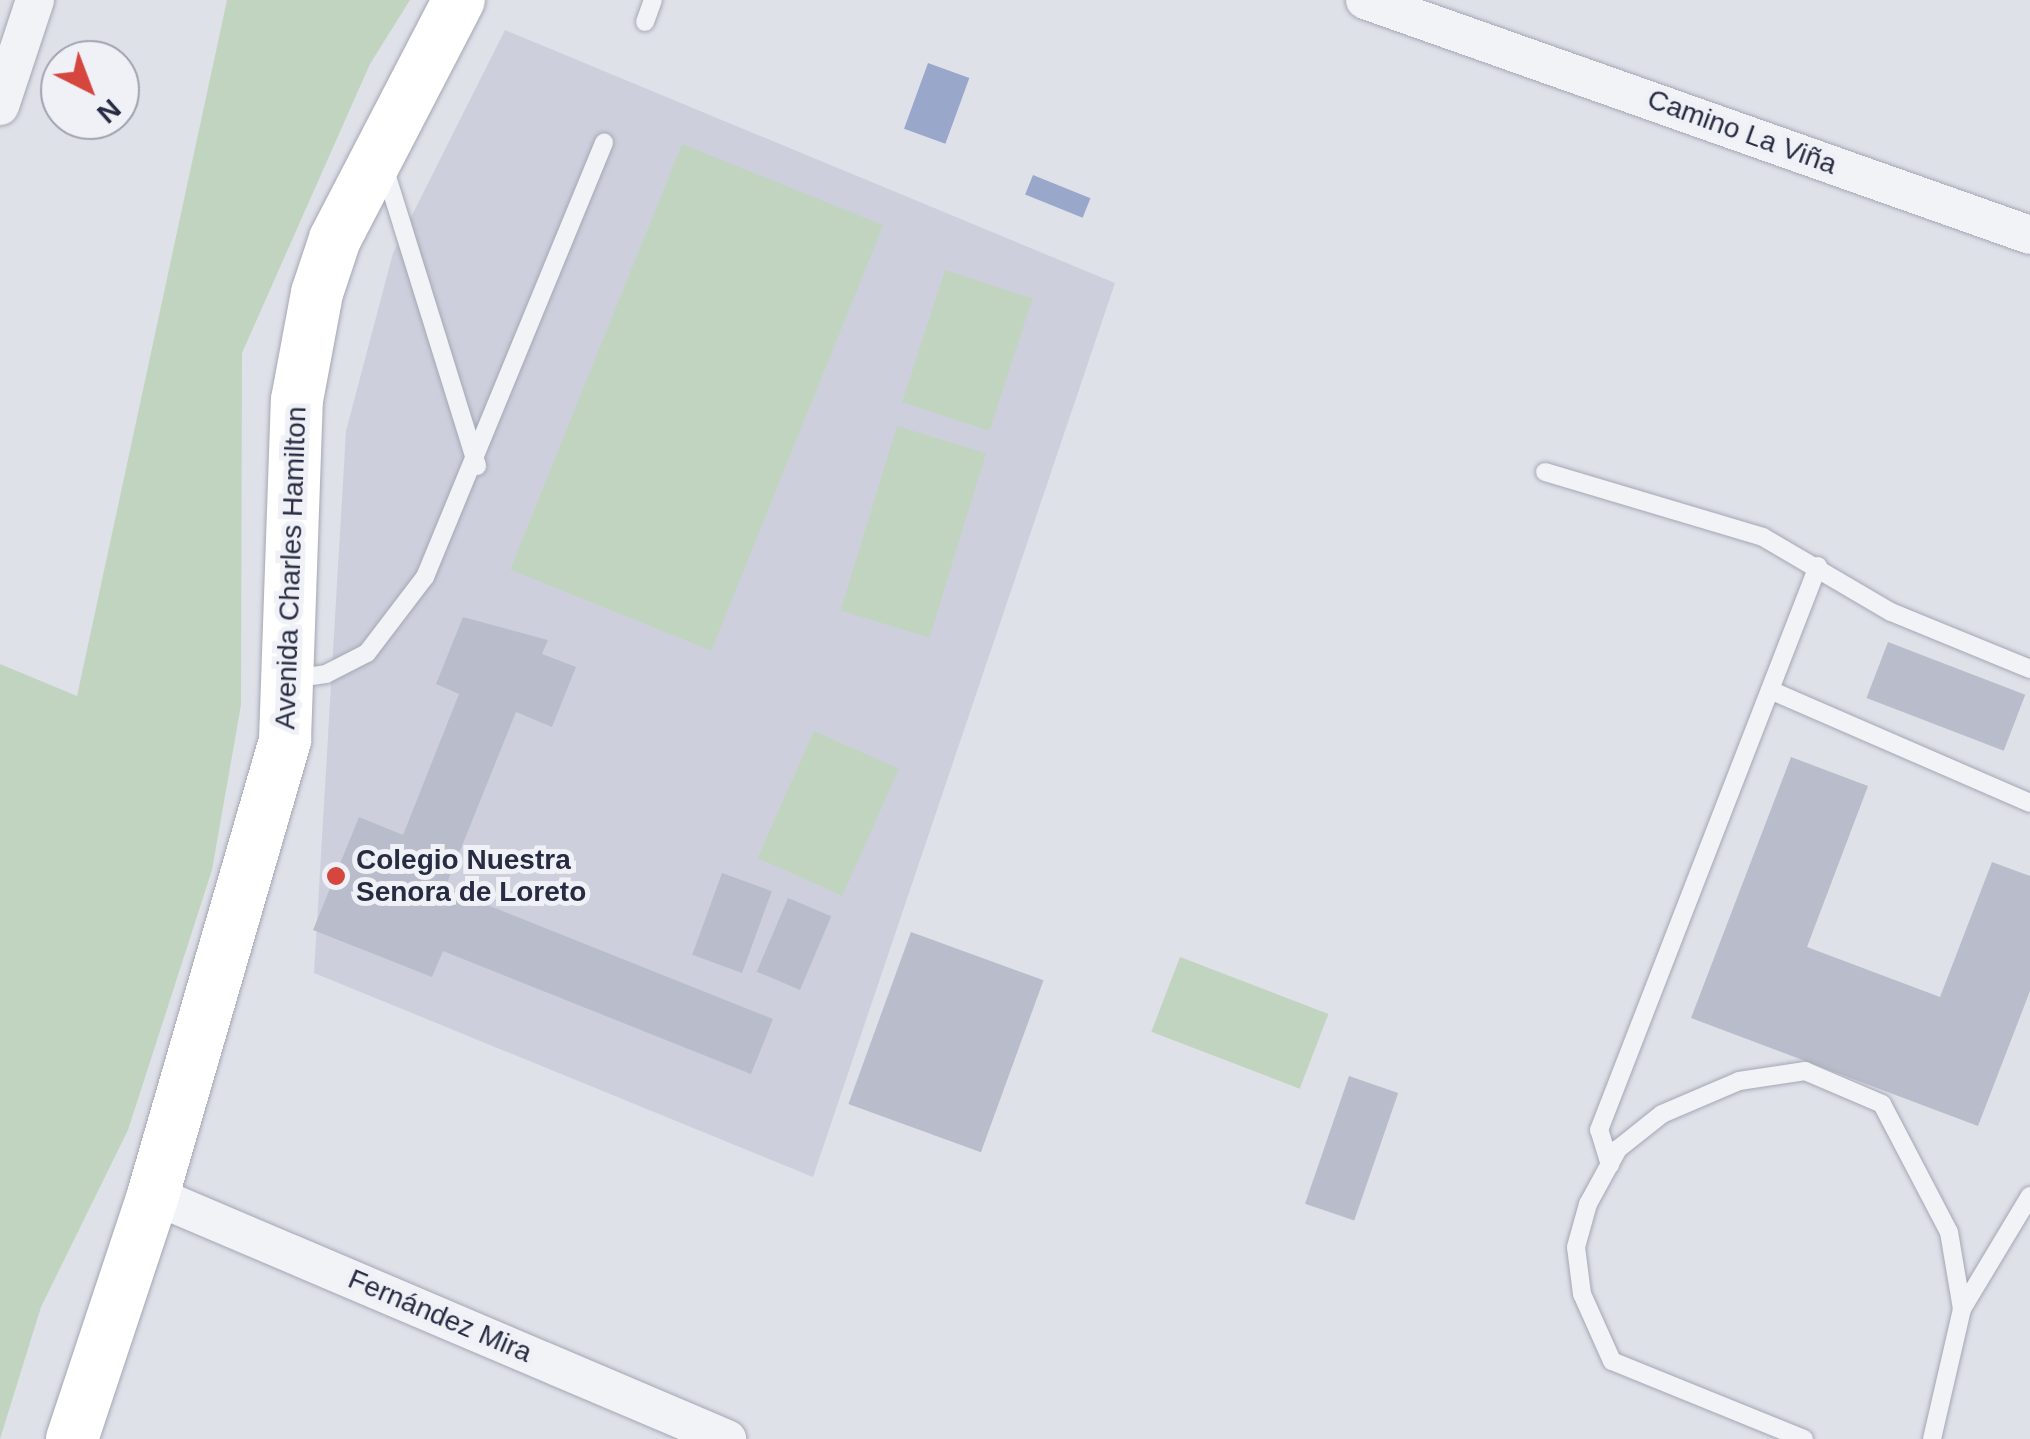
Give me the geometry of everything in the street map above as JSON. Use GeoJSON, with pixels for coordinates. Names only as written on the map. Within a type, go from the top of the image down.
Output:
{"type":"FeatureCollection","features":[{"type":"Feature","properties":{"kind":"street"},"geometry":{"type":"LineString","coordinates":[[0,106],[35,0]]}},
{"type":"Feature","properties":{"kind":"street","name":"Avenida Charles Hamilton"},"geometry":{"type":"LineString","coordinates":[[72,1439],[153,1194],[268,818],[290,679],[293,450],[304,350],[335,239],[460,0]]}},
{"type":"Feature","properties":{"kind":"street","name":"Camino La Viña"},"geometry":{"type":"LineString","coordinates":[[1365,0],[1459,14],[2030,234]]}},
{"type":"Feature","properties":{"kind":"street","name":"Fernández Mira"},"geometry":{"type":"LineString","coordinates":[[153,1194],[727,1439]]}},
{"type":"Feature","properties":{"kind":"lane"},"geometry":{"type":"LineString","coordinates":[[645,22],[653,0]]}},
{"type":"Feature","properties":{"kind":"lane"},"geometry":{"type":"LineString","coordinates":[[290,679],[326,674],[368,653],[425,577],[476,466],[604,142]]}},
{"type":"Feature","properties":{"kind":"lane"},"geometry":{"type":"LineString","coordinates":[[378,151],[476,466]]}},
{"type":"Feature","properties":{"kind":"lane"},"geometry":{"type":"LineString","coordinates":[[1546,472],[1763,537],[1891,612],[2030,670]]}},
{"type":"Feature","properties":{"kind":"lane"},"geometry":{"type":"LineString","coordinates":[[1610,1165],[1599,1130],[1818,566]]}},
{"type":"Feature","properties":{"kind":"lane"},"geometry":{"type":"LineString","coordinates":[[1770,690],[2030,803]]}},
{"type":"Feature","properties":{"kind":"lane"},"geometry":{"type":"LineString","coordinates":[[1804,1439],[1612,1362],[1582,1294],[1576,1247],[1610,1165],[1662,1114],[1739,1081],[1805,1070],[1882,1104],[1901,1129],[1949,1232],[1962,1309]]}},
{"type":"Feature","properties":{"kind":"lane"},"geometry":{"type":"LineString","coordinates":[[1932,1439],[1962,1309],[2030,1196]]}},
{"type":"Feature","properties":{"kind":"shaded area"},"geometry":{"type":"Polygon","coordinates":[[[505,30],[1115,283],[813,1177],[314,973],[346,431],[393,253],[505,30]]]}},
{"type":"Feature","properties":{"kind":"green space"},"geometry":{"type":"Polygon","coordinates":[[[227,0],[410,0],[370,64],[242,353],[241,705],[212,870],[128,1130],[41,1307],[0,1439],[0,664],[77,696],[227,0]]]}},
{"type":"Feature","properties":{"kind":"green space"},"geometry":{"type":"Polygon","coordinates":[[[682,144],[883,225],[711,651],[510,570],[682,144]]]}},
{"type":"Feature","properties":{"kind":"green space"},"geometry":{"type":"Polygon","coordinates":[[[945,270],[1032,298],[990,431],[902,402],[945,270]]]}},
{"type":"Feature","properties":{"kind":"green space"},"geometry":{"type":"Polygon","coordinates":[[[897,426],[986,453],[930,638],[841,611],[897,426]]]}},
{"type":"Feature","properties":{"kind":"green space"},"geometry":{"type":"Polygon","coordinates":[[[814,731],[899,769],[842,896],[757,858],[814,731]]]}},
{"type":"Feature","properties":{"kind":"green space"},"geometry":{"type":"Polygon","coordinates":[[[1180,957],[1328,1014],[1300,1089],[1151,1032],[1180,957]]]}},
{"type":"Feature","properties":{"kind":"water"},"geometry":{"type":"Polygon","coordinates":[[[928,63],[969,78],[945,144],[904,129],[928,63]]]}},
{"type":"Feature","properties":{"kind":"water"},"geometry":{"type":"Polygon","coordinates":[[[1033,175],[1090,198],[1083,218],[1025,194],[1033,175]]]}},
{"type":"Feature","properties":{"kind":"building"},"geometry":{"type":"Polygon","coordinates":[[[463,617],[548,640],[542,654],[576,667],[552,727],[516,712],[445,888],[773,1019],[751,1074],[443,951],[432,977],[313,930],[359,817],[403,835],[459,694],[436,684],[463,617]]]}},
{"type":"Feature","properties":{"kind":"building"},"geometry":{"type":"Polygon","coordinates":[[[1888,642],[2025,695],[2004,751],[1866,698],[1888,642]]]}},
{"type":"Feature","properties":{"kind":"building"},"geometry":{"type":"Polygon","coordinates":[[[1791,757],[1868,786],[1807,947],[1940,997],[1992,862],[2030,876],[2030,991],[1978,1126],[1691,1018],[1791,757]]]}},
{"type":"Feature","properties":{"kind":"building"},"geometry":{"type":"Polygon","coordinates":[[[722,873],[772,891],[742,973],[692,955],[722,873]]]}},
{"type":"Feature","properties":{"kind":"building"},"geometry":{"type":"Polygon","coordinates":[[[788,898],[831,916],[800,990],[757,972],[788,898]]]}},
{"type":"Feature","properties":{"kind":"building"},"geometry":{"type":"Polygon","coordinates":[[[911,932],[1043,980],[981,1152],[848,1104],[911,932]]]}},
{"type":"Feature","properties":{"kind":"building"},"geometry":{"type":"Polygon","coordinates":[[[1349,1076],[1398,1093],[1354,1221],[1305,1204],[1349,1076]]]}},
{"type":"Feature","properties":{"kind":"place","name":"Colegio Nuestra Senora de Loreto"},"geometry":{"type":"Point","coordinates":[336,876]}}]}
